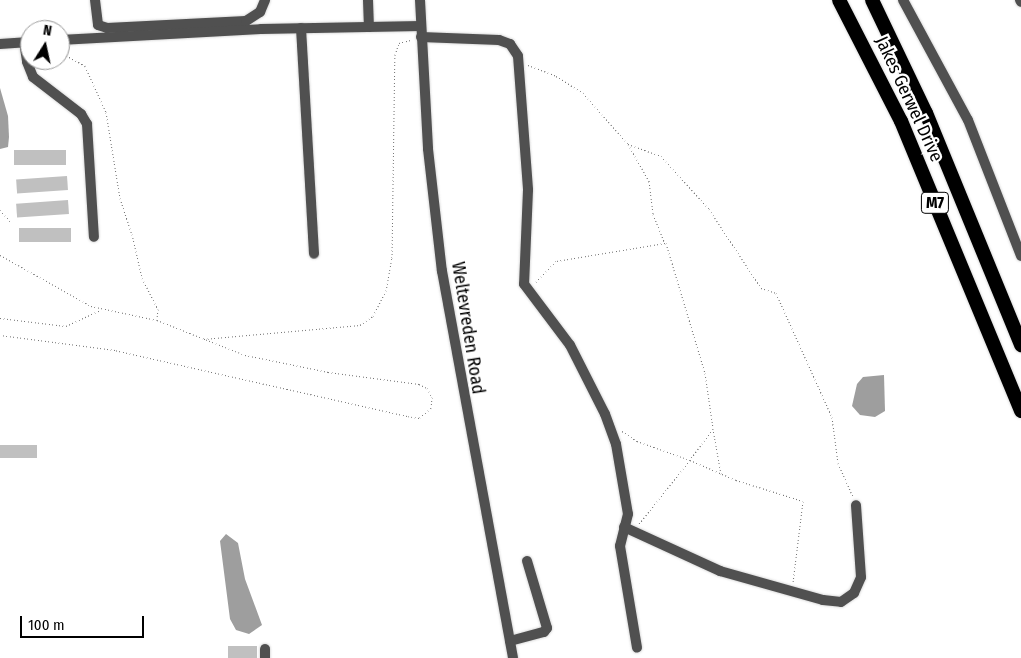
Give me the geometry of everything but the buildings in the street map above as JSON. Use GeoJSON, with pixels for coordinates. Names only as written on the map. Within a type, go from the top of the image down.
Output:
{"type":"FeatureCollection","features":[{"type":"Feature","properties":{"kind":"highway","name":"Jakes Gerwel Drive"},"geometry":{"type":"LineString","coordinates":[[839,0],[901,121],[1021,411]]}},
{"type":"Feature","properties":{"kind":"highway","name":"Jakes Gerwel Drive"},"geometry":{"type":"LineString","coordinates":[[872,0],[926,113],[1021,345]]}},
{"type":"Feature","properties":{"kind":"street"},"geometry":{"type":"LineString","coordinates":[[95,0],[98,25],[107,28],[246,21],[260,12],[265,0]]}},
{"type":"Feature","properties":{"kind":"street"},"geometry":{"type":"LineString","coordinates":[[368,0],[369,26]]}},
{"type":"Feature","properties":{"kind":"street","name":"Weltevreden Road"},"geometry":{"type":"LineString","coordinates":[[420,0],[433,210],[442,271],[513,658]]}},
{"type":"Feature","properties":{"kind":"street"},"geometry":{"type":"LineString","coordinates":[[903,0],[968,120],[1021,256]]}},
{"type":"Feature","properties":{"kind":"street"},"geometry":{"type":"LineString","coordinates":[[70,40],[301,28],[421,26]]}},
{"type":"Feature","properties":{"kind":"street"},"geometry":{"type":"LineString","coordinates":[[301,28],[314,254]]}},
{"type":"Feature","properties":{"kind":"street"},"geometry":{"type":"LineString","coordinates":[[421,37],[499,40],[510,44],[520,62],[528,190],[523,271],[527,290],[562,332],[609,422],[616,444],[628,514],[620,546],[637,648]]}},
{"type":"Feature","properties":{"kind":"street"},"geometry":{"type":"LineString","coordinates":[[0,44],[20,43]]}},
{"type":"Feature","properties":{"kind":"street"},"geometry":{"type":"LineString","coordinates":[[32,70],[33,77],[81,114],[87,124],[94,237]]}},
{"type":"Feature","properties":{"kind":"street"},"geometry":{"type":"LineString","coordinates":[[624,527],[702,564],[790,592],[832,602],[841,602],[854,593],[862,572],[856,504]]}},
{"type":"Feature","properties":{"kind":"street"},"geometry":{"type":"LineString","coordinates":[[510,641],[544,632],[547,628],[527,561]]}},
{"type":"Feature","properties":{"kind":"path"},"geometry":{"type":"LineString","coordinates":[[203,339],[360,325],[373,316],[386,291],[392,258],[395,55],[398,43],[421,37]]}},
{"type":"Feature","properties":{"kind":"path"},"geometry":{"type":"LineString","coordinates":[[70,58],[85,66],[106,112],[120,198],[132,234],[142,278],[158,309],[157,320]]}},
{"type":"Feature","properties":{"kind":"path"},"geometry":{"type":"LineString","coordinates":[[520,62],[556,76],[583,93],[628,144],[648,181],[653,214],[666,243],[705,373],[721,474]]}},
{"type":"Feature","properties":{"kind":"path"},"geometry":{"type":"LineString","coordinates":[[628,144],[661,156],[709,209],[760,288],[776,293],[832,417],[838,463],[856,504]]}},
{"type":"Feature","properties":{"kind":"path"},"geometry":{"type":"LineString","coordinates":[[0,210],[10,221]]}},
{"type":"Feature","properties":{"kind":"path"},"geometry":{"type":"LineString","coordinates":[[527,290],[556,261],[666,243]]}},
{"type":"Feature","properties":{"kind":"path"},"geometry":{"type":"LineString","coordinates":[[0,255],[47,283],[102,309],[157,320],[245,355],[284,364],[419,384],[427,388],[432,397],[431,408],[419,418],[407,416],[115,350],[0,334]]}},
{"type":"Feature","properties":{"kind":"path"},"geometry":{"type":"LineString","coordinates":[[0,318],[66,326],[102,309]]}},
{"type":"Feature","properties":{"kind":"path"},"geometry":{"type":"LineString","coordinates":[[609,422],[638,441],[690,460],[721,474],[803,502],[790,592]]}},
{"type":"Feature","properties":{"kind":"path"},"geometry":{"type":"LineString","coordinates":[[635,532],[713,429]]}},
{"type":"Feature","properties":{"kind":"shaded area"},"geometry":{"type":"Polygon","coordinates":[[[0,88],[8,116],[9,137],[8,147],[0,149],[0,88]]]}},
{"type":"Feature","properties":{"kind":"shaded area"},"geometry":{"type":"Polygon","coordinates":[[[884,375],[885,411],[875,417],[860,415],[852,406],[857,384],[863,377],[884,375]]]}},
{"type":"Feature","properties":{"kind":"shaded area"},"geometry":{"type":"Polygon","coordinates":[[[226,534],[238,543],[245,579],[262,625],[249,634],[236,630],[230,619],[220,541],[226,534]]]}}]}
